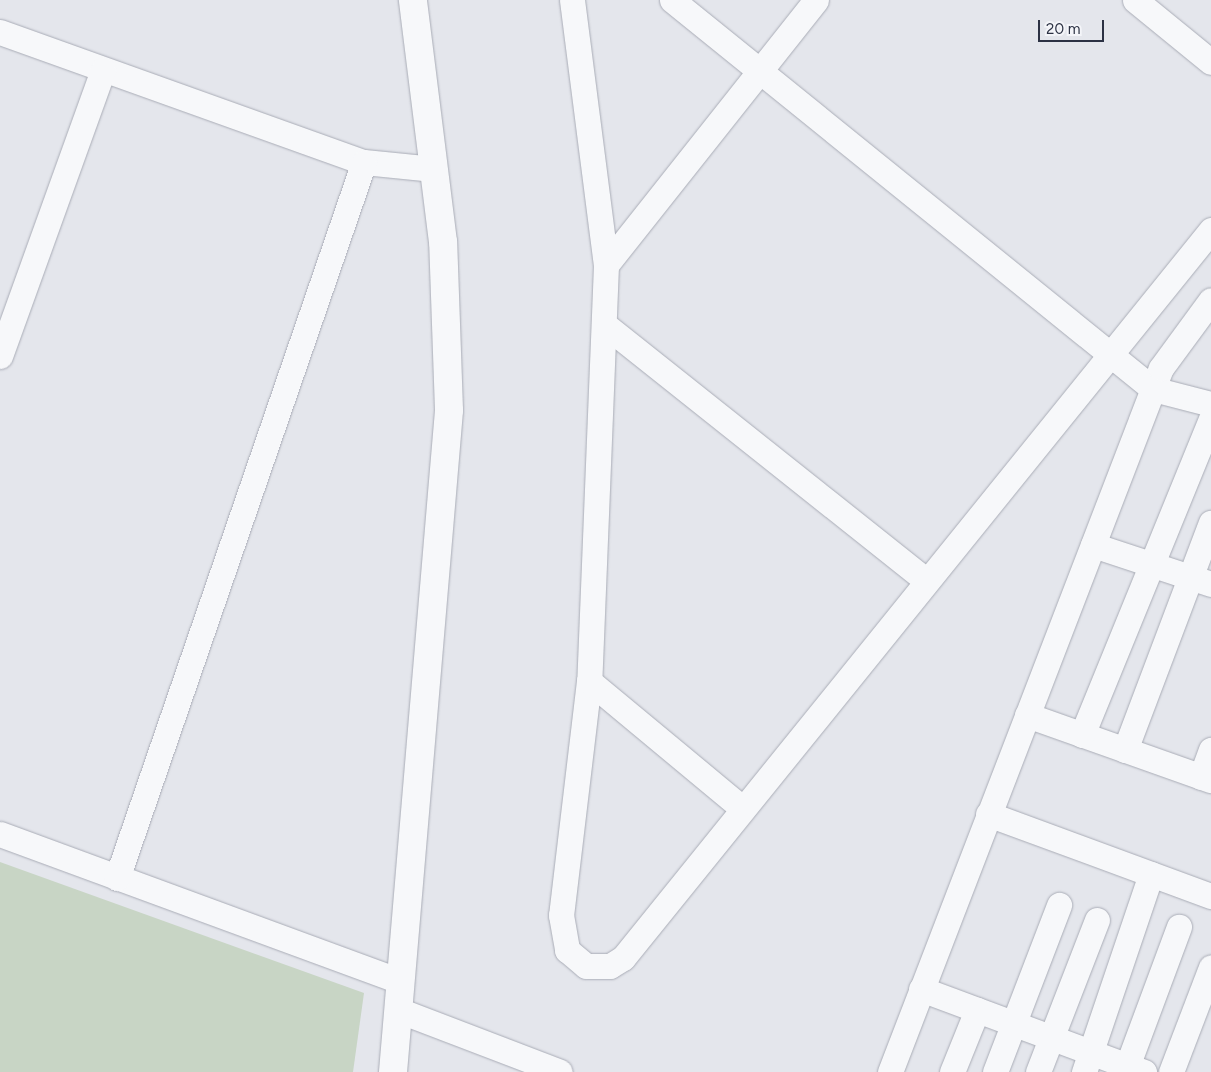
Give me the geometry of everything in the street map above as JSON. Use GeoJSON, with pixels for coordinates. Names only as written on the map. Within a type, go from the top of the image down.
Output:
{"type":"FeatureCollection","features":[{"type":"Feature","properties":{"kind":"street"},"geometry":{"type":"LineString","coordinates":[[393,1072],[399,981],[449,410],[443,242],[413,0]]}},
{"type":"Feature","properties":{"kind":"street"},"geometry":{"type":"LineString","coordinates":[[572,0],[606,265],[589,681],[561,915],[567,950],[586,966],[610,966],[623,958],[741,807],[1211,230]]}},
{"type":"Feature","properties":{"kind":"street"},"geometry":{"type":"LineString","coordinates":[[672,0],[1153,389],[1211,404]]}},
{"type":"Feature","properties":{"kind":"street"},"geometry":{"type":"LineString","coordinates":[[606,265],[816,0]]}},
{"type":"Feature","properties":{"kind":"street"},"geometry":{"type":"LineString","coordinates":[[1135,0],[1211,62]]}},
{"type":"Feature","properties":{"kind":"street"},"geometry":{"type":"LineString","coordinates":[[0,32],[364,162],[434,169]]}},
{"type":"Feature","properties":{"kind":"street"},"geometry":{"type":"LineString","coordinates":[[0,356],[10,296],[103,70]]}},
{"type":"Feature","properties":{"kind":"street"},"geometry":{"type":"LineString","coordinates":[[117,878],[364,162]]}},
{"type":"Feature","properties":{"kind":"street"},"geometry":{"type":"LineString","coordinates":[[890,1072],[1153,389],[1170,354],[1211,300]]}},
{"type":"Feature","properties":{"kind":"street"},"geometry":{"type":"LineString","coordinates":[[605,325],[926,580]]}},
{"type":"Feature","properties":{"kind":"street"},"geometry":{"type":"LineString","coordinates":[[1082,735],[1150,564],[1211,419]]}},
{"type":"Feature","properties":{"kind":"street"},"geometry":{"type":"LineString","coordinates":[[1125,750],[1200,580],[1211,523]]}},
{"type":"Feature","properties":{"kind":"street"},"geometry":{"type":"LineString","coordinates":[[1093,545],[1200,580]]}},
{"type":"Feature","properties":{"kind":"street"},"geometry":{"type":"LineString","coordinates":[[589,681],[741,807]]}},
{"type":"Feature","properties":{"kind":"street"},"geometry":{"type":"LineString","coordinates":[[1027,715],[1206,778],[1211,750]]}},
{"type":"Feature","properties":{"kind":"street"},"geometry":{"type":"LineString","coordinates":[[988,814],[1211,896]]}},
{"type":"Feature","properties":{"kind":"street"},"geometry":{"type":"LineString","coordinates":[[0,834],[399,981]]}},
{"type":"Feature","properties":{"kind":"street"},"geometry":{"type":"LineString","coordinates":[[1088,1062],[1151,874]]}},
{"type":"Feature","properties":{"kind":"street"},"geometry":{"type":"LineString","coordinates":[[995,1072],[1058,906]]}},
{"type":"Feature","properties":{"kind":"street"},"geometry":{"type":"LineString","coordinates":[[1038,1072],[1097,920]]}},
{"type":"Feature","properties":{"kind":"street"},"geometry":{"type":"LineString","coordinates":[[921,989],[1052,1037],[1088,1062],[1132,1070],[1179,926]]}},
{"type":"Feature","properties":{"kind":"street"},"geometry":{"type":"LineString","coordinates":[[1171,1072],[1211,967]]}},
{"type":"Feature","properties":{"kind":"street"},"geometry":{"type":"LineString","coordinates":[[398,1010],[560,1072]]}},
{"type":"Feature","properties":{"kind":"street"},"geometry":{"type":"LineString","coordinates":[[952,1072],[977,1010]]}},
{"type":"Feature","properties":{"kind":"green space"},"geometry":{"type":"Polygon","coordinates":[[[0,862],[364,993],[353,1072],[0,1072],[0,862]]]}}]}
